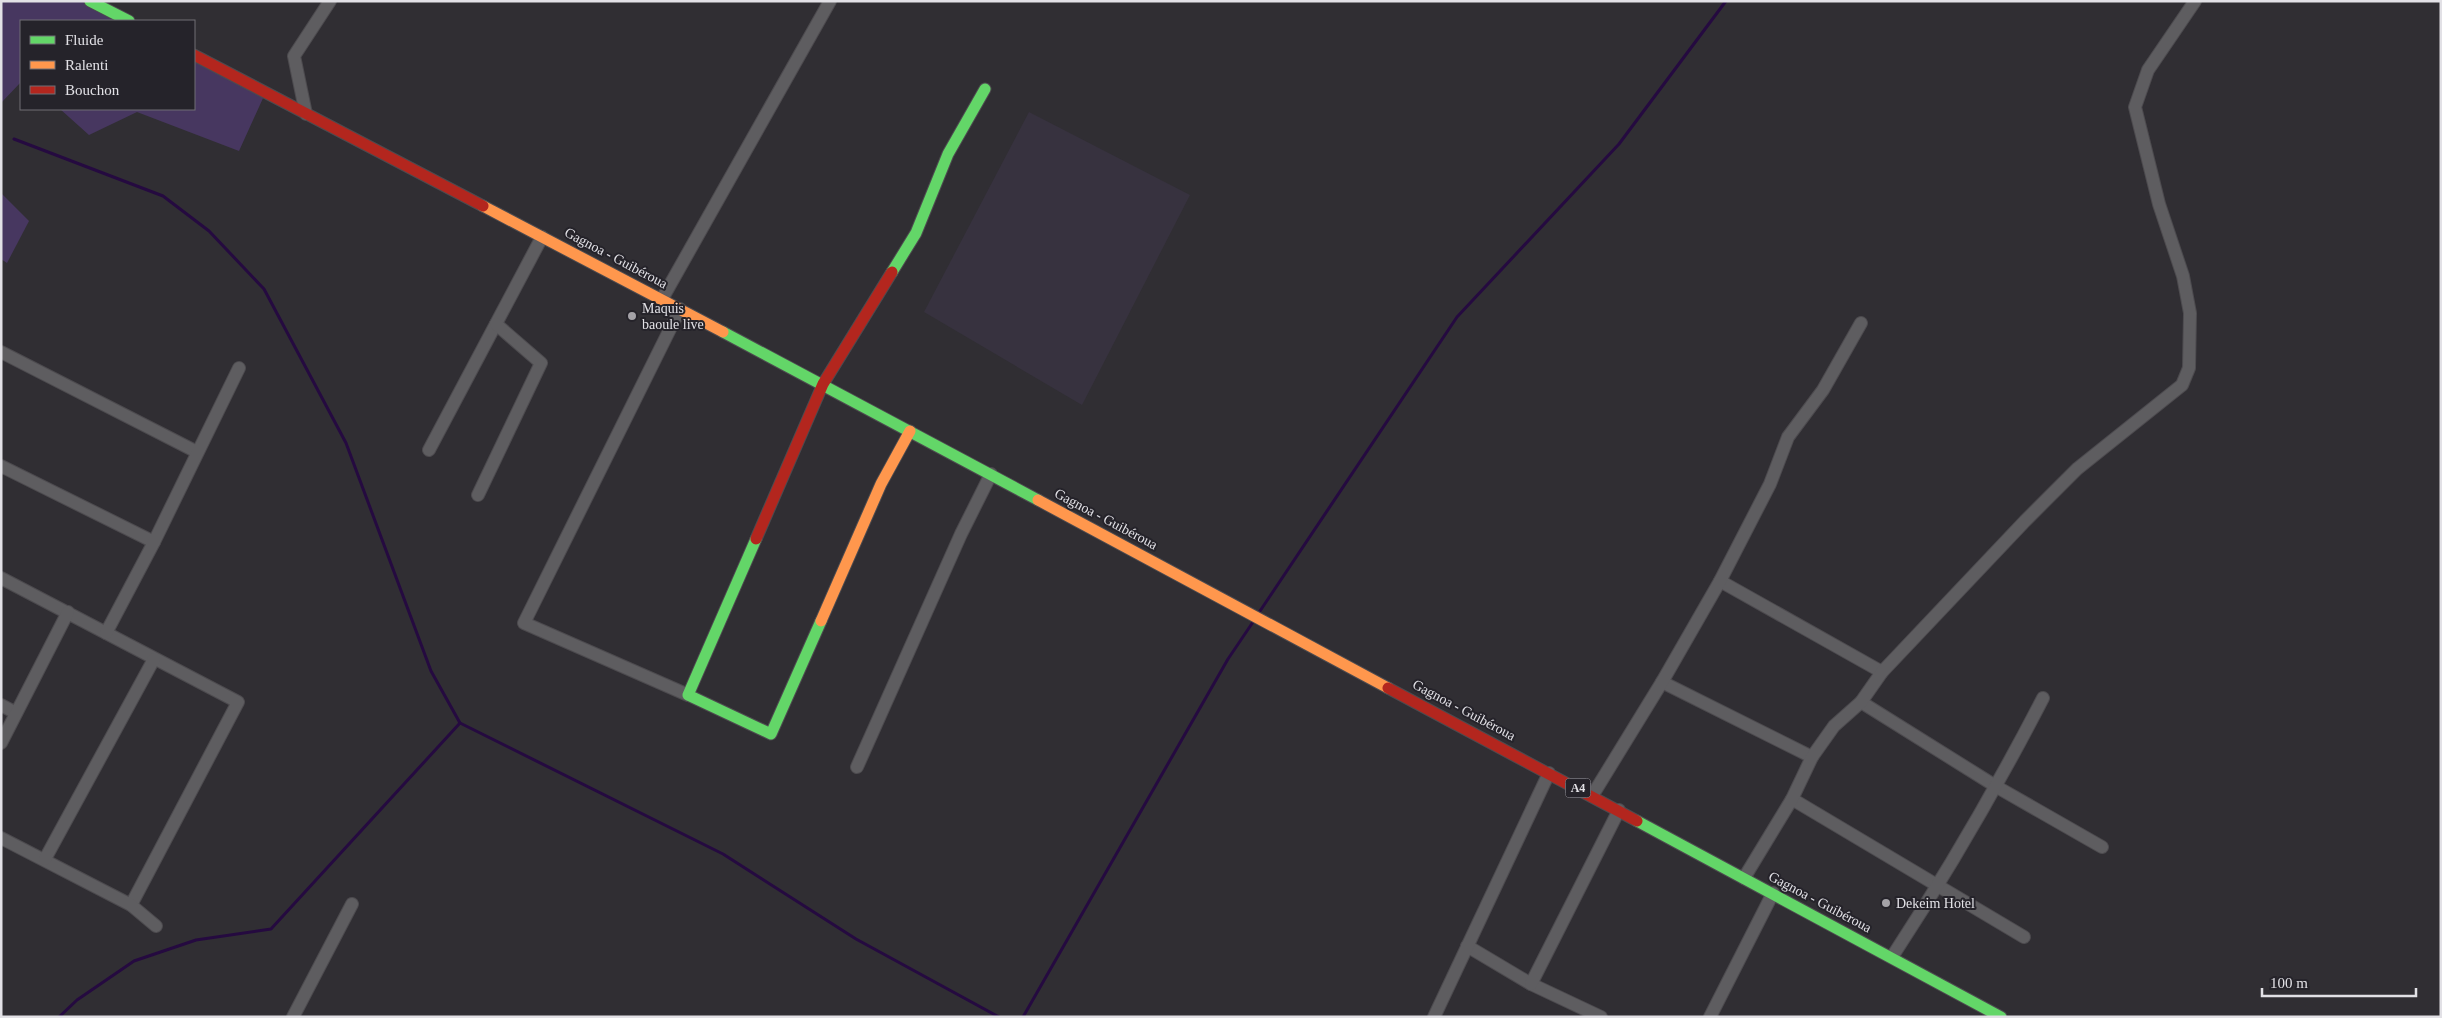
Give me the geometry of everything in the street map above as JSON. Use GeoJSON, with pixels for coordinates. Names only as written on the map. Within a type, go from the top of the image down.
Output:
{"type":"FeatureCollection","features":[{"type":"Feature","properties":{"kind":"main road"},"geometry":{"type":"LineString","coordinates":[[90,1],[127,20]]}},
{"type":"Feature","properties":{"kind":"main road","name":"Gagnoa - Guibéroua"},"geometry":{"type":"LineString","coordinates":[[195,57],[823,384],[2001,1017]]}},
{"type":"Feature","properties":{"kind":"main road"},"geometry":{"type":"LineString","coordinates":[[910,431],[881,484],[771,734],[688,695],[823,384],[916,233],[948,154],[985,89]]}},
{"type":"Feature","properties":{"kind":"street"},"geometry":{"type":"LineString","coordinates":[[306,114],[294,56],[330,1]]}},
{"type":"Feature","properties":{"kind":"street"},"geometry":{"type":"LineString","coordinates":[[662,299],[830,1]]}},
{"type":"Feature","properties":{"kind":"street"},"geometry":{"type":"LineString","coordinates":[[1744,878],[1792,799],[1812,757],[1834,726],[1861,702],[1882,672],[2024,521],[2077,469],[2182,385],[2189,368],[2190,312],[2183,276],[2159,204],[2134,107],[2148,70],[2195,1]]}},
{"type":"Feature","properties":{"kind":"street"},"geometry":{"type":"LineString","coordinates":[[429,450],[542,237]]}},
{"type":"Feature","properties":{"kind":"street"},"geometry":{"type":"LineString","coordinates":[[680,309],[524,623],[688,695]]}},
{"type":"Feature","properties":{"kind":"street"},"geometry":{"type":"LineString","coordinates":[[1592,796],[1662,682],[1720,580],[1770,484],[1788,437],[1823,390],[1860,323]]}},
{"type":"Feature","properties":{"kind":"street"},"geometry":{"type":"LineString","coordinates":[[478,495],[541,363],[496,324]]}},
{"type":"Feature","properties":{"kind":"street"},"geometry":{"type":"LineString","coordinates":[[1,352],[197,452]]}},
{"type":"Feature","properties":{"kind":"street"},"geometry":{"type":"LineString","coordinates":[[106,633],[154,542],[239,368]]}},
{"type":"Feature","properties":{"kind":"street"},"geometry":{"type":"LineString","coordinates":[[1,466],[154,542]]}},
{"type":"Feature","properties":{"kind":"street"},"geometry":{"type":"LineString","coordinates":[[857,767],[946,568],[991,474]]}},
{"type":"Feature","properties":{"kind":"street"},"geometry":{"type":"LineString","coordinates":[[1,578],[238,702],[131,905]]}},
{"type":"Feature","properties":{"kind":"street"},"geometry":{"type":"LineString","coordinates":[[1720,580],[1882,672]]}},
{"type":"Feature","properties":{"kind":"street"},"geometry":{"type":"LineString","coordinates":[[1,743],[68,612]]}},
{"type":"Feature","properties":{"kind":"street"},"geometry":{"type":"LineString","coordinates":[[45,859],[154,659]]}},
{"type":"Feature","properties":{"kind":"street"},"geometry":{"type":"LineString","coordinates":[[1662,682],[1812,757]]}},
{"type":"Feature","properties":{"kind":"street"},"geometry":{"type":"LineString","coordinates":[[1892,957],[1939,885],[1997,787],[2043,698]]}},
{"type":"Feature","properties":{"kind":"street"},"geometry":{"type":"LineString","coordinates":[[1861,702],[1997,787],[2102,847]]}},
{"type":"Feature","properties":{"kind":"street"},"geometry":{"type":"LineString","coordinates":[[1,705],[16,713]]}},
{"type":"Feature","properties":{"kind":"street"},"geometry":{"type":"LineString","coordinates":[[1434,1017],[1549,773]]}},
{"type":"Feature","properties":{"kind":"street"},"geometry":{"type":"LineString","coordinates":[[1792,799],[2024,937]]}},
{"type":"Feature","properties":{"kind":"street"},"geometry":{"type":"LineString","coordinates":[[1531,984],[1618,810]]}},
{"type":"Feature","properties":{"kind":"street"},"geometry":{"type":"LineString","coordinates":[[1,838],[131,905],[156,926]]}},
{"type":"Feature","properties":{"kind":"street"},"geometry":{"type":"LineString","coordinates":[[1710,1017],[1773,893]]}},
{"type":"Feature","properties":{"kind":"street"},"geometry":{"type":"LineString","coordinates":[[293,1017],[352,904]]}},
{"type":"Feature","properties":{"kind":"street"},"geometry":{"type":"LineString","coordinates":[[1468,946],[1531,984],[1601,1017]]}},
{"type":"Feature","properties":{"kind":"shaded area"},"geometry":{"type":"Polygon","coordinates":[[[1,1],[86,1],[122,20],[20,20],[20,83],[1,103],[1,1]]]}},
{"type":"Feature","properties":{"kind":"shaded area"},"geometry":{"type":"Polygon","coordinates":[[[195,60],[264,96],[239,151],[137,112],[89,135],[61,110],[195,110],[195,60]]]}},
{"type":"Feature","properties":{"kind":"shaded area"},"geometry":{"type":"Polygon","coordinates":[[[1029,112],[1190,195],[1082,405],[924,312],[1029,112]]]}},
{"type":"Feature","properties":{"kind":"shaded area"},"geometry":{"type":"Polygon","coordinates":[[[1,193],[29,221],[7,263],[1,259],[1,193]]]}},
{"type":"Feature","properties":{"kind":"waterway"},"geometry":{"type":"LineString","coordinates":[[1260,611],[1457,317],[1619,144],[1726,1]]}},
{"type":"Feature","properties":{"kind":"waterway"},"geometry":{"type":"LineString","coordinates":[[14,139],[163,196],[209,231],[264,289],[346,443],[431,671],[460,723]]}},
{"type":"Feature","properties":{"kind":"waterway"},"geometry":{"type":"LineString","coordinates":[[1023,1017],[1228,659],[1253,622]]}},
{"type":"Feature","properties":{"kind":"waterway"},"geometry":{"type":"LineString","coordinates":[[59,1017],[77,1000],[134,961],[196,940],[271,929],[460,723],[723,854],[856,939],[999,1017]]}},
{"type":"Feature","properties":{"kind":"traffic: fast"},"geometry":{"type":"LineString","coordinates":[[90,1],[127,20]]}},
{"type":"Feature","properties":{"kind":"traffic: fast"},"geometry":{"type":"LineString","coordinates":[[892,272],[916,233],[948,154],[985,89]]}},
{"type":"Feature","properties":{"kind":"traffic: fast"},"geometry":{"type":"LineString","coordinates":[[723,332],[1038,500]]}},
{"type":"Feature","properties":{"kind":"traffic: fast"},"geometry":{"type":"LineString","coordinates":[[756,539],[688,695],[771,734],[821,621]]}},
{"type":"Feature","properties":{"kind":"traffic: fast"},"geometry":{"type":"LineString","coordinates":[[1637,821],[2001,1017]]}},
{"type":"Feature","properties":{"kind":"traffic: slow"},"geometry":{"type":"LineString","coordinates":[[483,206],[723,332]]}},
{"type":"Feature","properties":{"kind":"traffic: slow"},"geometry":{"type":"LineString","coordinates":[[821,621],[881,484],[910,431]]}},
{"type":"Feature","properties":{"kind":"traffic: slow"},"geometry":{"type":"LineString","coordinates":[[1038,500],[1388,688]]}},
{"type":"Feature","properties":{"kind":"traffic: jam"},"geometry":{"type":"LineString","coordinates":[[195,56],[483,206]]}},
{"type":"Feature","properties":{"kind":"traffic: jam"},"geometry":{"type":"LineString","coordinates":[[756,539],[823,384],[892,272]]}},
{"type":"Feature","properties":{"kind":"traffic: jam"},"geometry":{"type":"LineString","coordinates":[[1388,688],[1637,821]]}},
{"type":"Feature","properties":{"kind":"place","name":"Maquis baoule live"},"geometry":{"type":"Point","coordinates":[632,316]}},
{"type":"Feature","properties":{"kind":"place","name":"Dekeim Hotel"},"geometry":{"type":"Point","coordinates":[1886,903]}}]}
